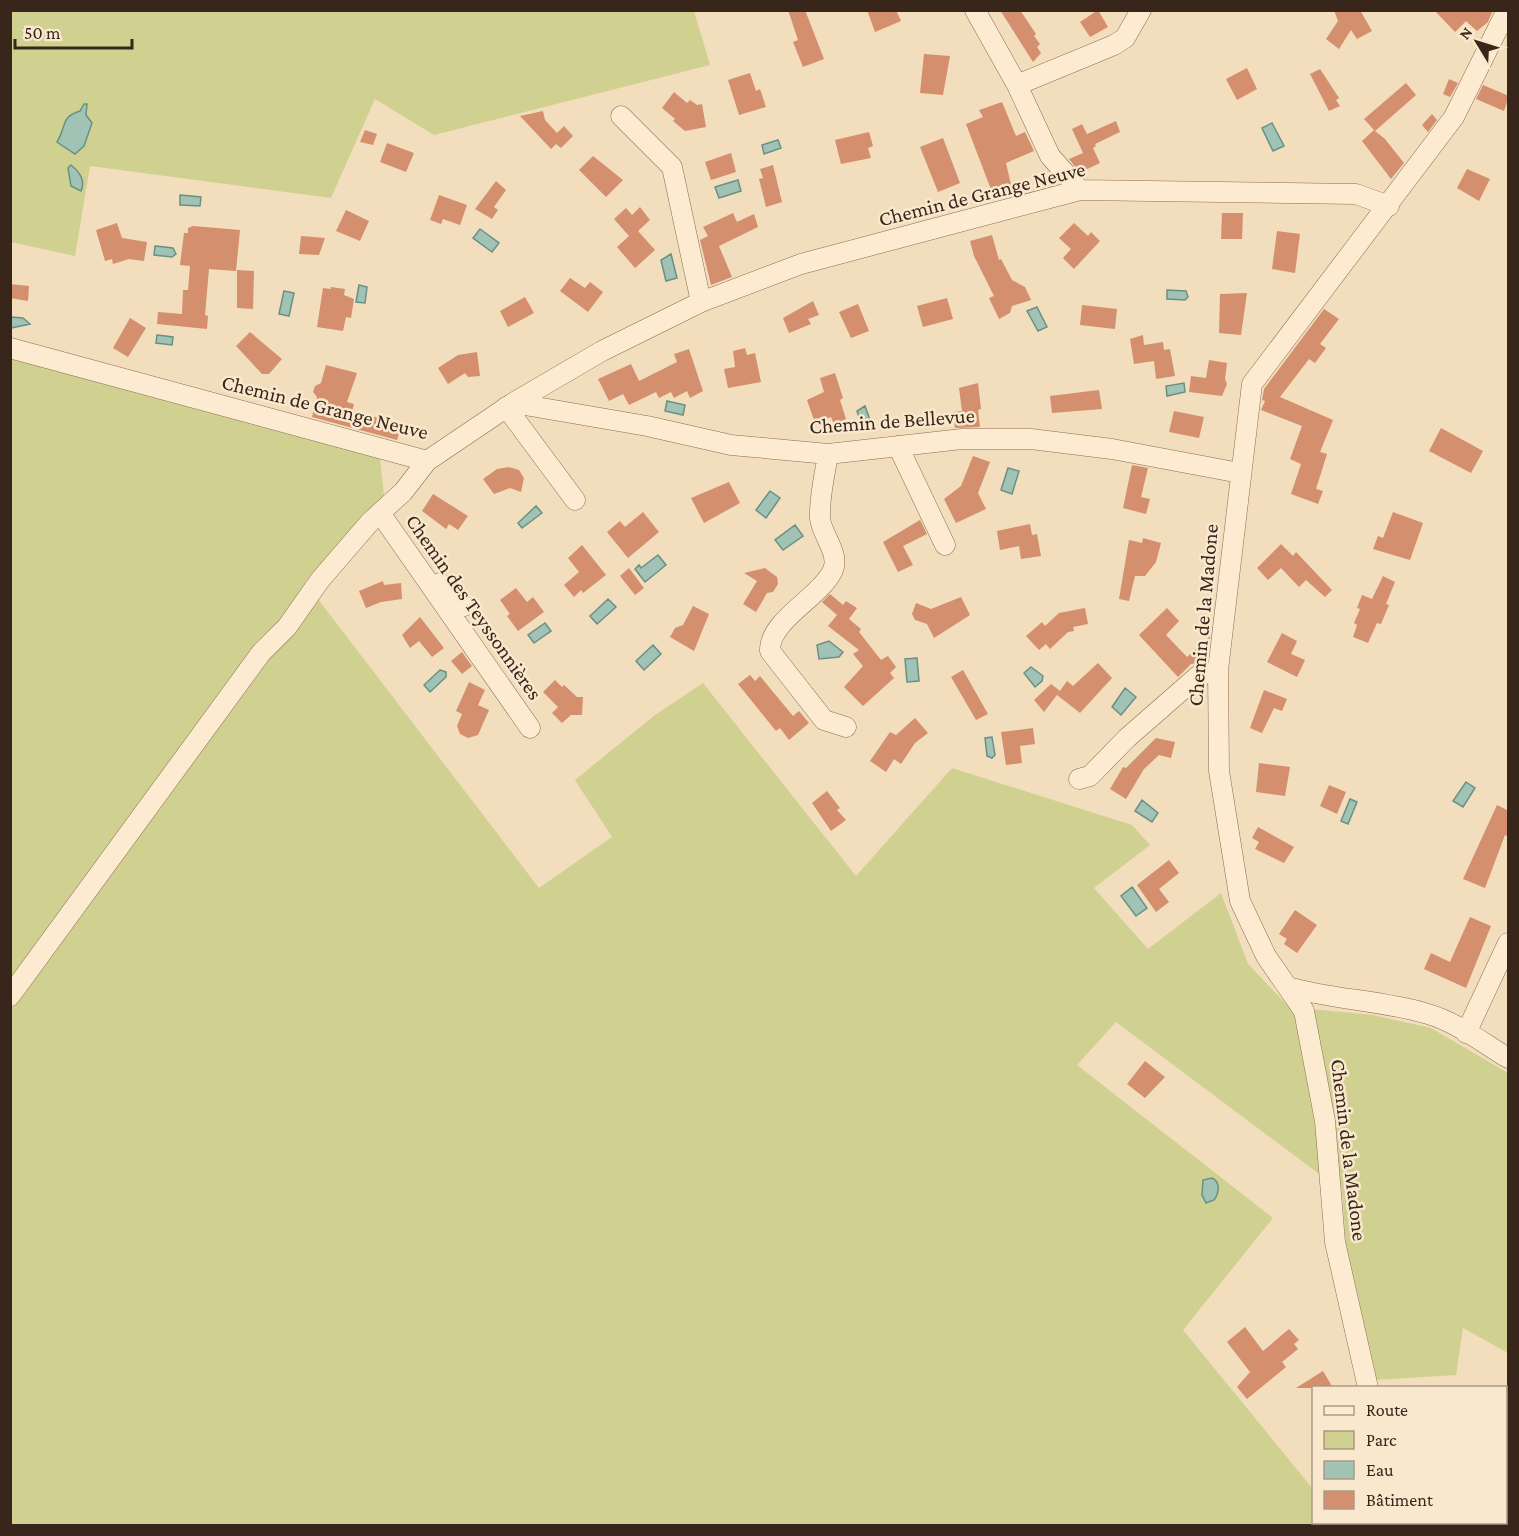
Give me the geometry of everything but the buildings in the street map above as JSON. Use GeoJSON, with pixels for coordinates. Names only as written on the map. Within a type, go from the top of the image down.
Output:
{"type":"FeatureCollection","features":[{"type":"Feature","properties":{"kind":"street"},"geometry":{"type":"LineString","coordinates":[[975,10],[1017,85],[1050,156],[1080,190]]}},
{"type":"Feature","properties":{"kind":"street"},"geometry":{"type":"LineString","coordinates":[[1017,85],[1114,45],[1125,38],[1141,10]]}},
{"type":"Feature","properties":{"kind":"street","name":"Chemin de la Madone"},"geometry":{"type":"LineString","coordinates":[[1368,1386],[1335,1242],[1325,1121],[1304,1011],[1266,956],[1240,901],[1219,771],[1218,670],[1252,384],[1389,206],[1454,117],[1508,10]]}},
{"type":"Feature","properties":{"kind":"street"},"geometry":{"type":"LineString","coordinates":[[621,116],[672,167],[701,302]]}},
{"type":"Feature","properties":{"kind":"street","name":"Chemin de Grange Neuve"},"geometry":{"type":"LineString","coordinates":[[10,348],[428,461],[509,405],[602,351],[701,302],[801,264],[1080,190],[1356,194],[1389,206]]}},
{"type":"Feature","properties":{"kind":"street"},"geometry":{"type":"LineString","coordinates":[[509,405],[575,500]]}},
{"type":"Feature","properties":{"kind":"street","name":"Chemin de Bellevue"},"geometry":{"type":"LineString","coordinates":[[509,405],[647,426],[731,445],[828,454],[962,439],[1031,439],[1112,448],[1240,472]]}},
{"type":"Feature","properties":{"kind":"street"},"geometry":{"type":"LineString","coordinates":[[898,446],[945,545]]}},
{"type":"Feature","properties":{"kind":"street"},"geometry":{"type":"LineString","coordinates":[[828,454],[820,519],[834,558],[834,567],[828,579],[773,635],[770,651],[824,720],[846,727]]}},
{"type":"Feature","properties":{"kind":"street"},"geometry":{"type":"LineString","coordinates":[[10,996],[261,653],[287,627],[320,580],[428,461]]}},
{"type":"Feature","properties":{"kind":"street","name":"Chemin des Teyssonnières"},"geometry":{"type":"LineString","coordinates":[[385,509],[447,593],[464,606]]}},
{"type":"Feature","properties":{"kind":"street","name":"Chemin des Teyssonnières"},"geometry":{"type":"LineString","coordinates":[[385,509],[530,728]]}},
{"type":"Feature","properties":{"kind":"street"},"geometry":{"type":"LineString","coordinates":[[1079,779],[1090,776],[1127,738],[1198,676],[1218,670]]}},
{"type":"Feature","properties":{"kind":"street"},"geometry":{"type":"LineString","coordinates":[[1466,1033],[1509,943]]}},
{"type":"Feature","properties":{"kind":"street"},"geometry":{"type":"LineString","coordinates":[[1288,987],[1318,996],[1394,1004],[1431,1015],[1509,1058]]}},
{"type":"Feature","properties":{"kind":"green space"},"geometry":{"type":"Polygon","coordinates":[[[11,11],[694,11],[710,65],[434,135],[375,99],[331,198],[90,166],[75,256],[11,242],[11,11]]]}},
{"type":"Feature","properties":{"kind":"green space"},"geometry":{"type":"Polygon","coordinates":[[[10,355],[380,458],[384,496],[305,582],[539,888],[612,837],[575,780],[655,715],[703,683],[856,876],[952,768],[1132,825],[1150,845],[1094,888],[1148,949],[1221,893],[1248,964],[1289,1007],[1373,1015],[1431,1028],[1508,1073],[1508,1353],[1463,1328],[1456,1375],[1374,1380],[1346,1248],[1342,1191],[1116,1022],[1077,1065],[1273,1218],[1183,1330],[1312,1488],[1312,1524],[1340,1525],[11,1525],[10,355]]]}},
{"type":"Feature","properties":{"kind":"water"},"geometry":{"type":"Polygon","coordinates":[[[84,104],[87,104],[86,115],[92,123],[84,146],[75,154],[57,142],[69,116],[80,111],[84,104]]]}},
{"type":"Feature","properties":{"kind":"water"},"geometry":{"type":"Polygon","coordinates":[[[1272,123],[1284,146],[1273,151],[1262,128],[1272,123]]]}},
{"type":"Feature","properties":{"kind":"water"},"geometry":{"type":"Polygon","coordinates":[[[778,140],[781,148],[764,154],[762,145],[778,140]]]}},
{"type":"Feature","properties":{"kind":"water"},"geometry":{"type":"Polygon","coordinates":[[[71,165],[81,176],[83,183],[81,191],[71,186],[68,168],[71,165]]]}},
{"type":"Feature","properties":{"kind":"water"},"geometry":{"type":"Polygon","coordinates":[[[738,180],[741,191],[719,198],[715,187],[738,180]]]}},
{"type":"Feature","properties":{"kind":"water"},"geometry":{"type":"Polygon","coordinates":[[[180,195],[201,197],[200,206],[180,205],[180,195]]]}},
{"type":"Feature","properties":{"kind":"water"},"geometry":{"type":"Polygon","coordinates":[[[480,229],[499,243],[492,252],[473,238],[480,229]]]}},
{"type":"Feature","properties":{"kind":"water"},"geometry":{"type":"Polygon","coordinates":[[[155,246],[173,248],[176,254],[172,257],[154,255],[155,246]]]}},
{"type":"Feature","properties":{"kind":"water"},"geometry":{"type":"Polygon","coordinates":[[[671,254],[677,278],[666,281],[661,260],[671,254]]]}},
{"type":"Feature","properties":{"kind":"water"},"geometry":{"type":"Polygon","coordinates":[[[359,285],[367,287],[365,303],[356,302],[359,285]]]}},
{"type":"Feature","properties":{"kind":"water"},"geometry":{"type":"Polygon","coordinates":[[[1167,290],[1186,291],[1188,297],[1185,300],[1167,299],[1167,290]]]}},
{"type":"Feature","properties":{"kind":"water"},"geometry":{"type":"Polygon","coordinates":[[[284,291],[294,293],[289,316],[279,314],[284,291]]]}},
{"type":"Feature","properties":{"kind":"water"},"geometry":{"type":"Polygon","coordinates":[[[1037,307],[1047,327],[1038,331],[1027,311],[1037,307]]]}},
{"type":"Feature","properties":{"kind":"water"},"geometry":{"type":"Polygon","coordinates":[[[11,317],[23,318],[30,324],[11,328],[11,317]]]}},
{"type":"Feature","properties":{"kind":"water"},"geometry":{"type":"Polygon","coordinates":[[[157,335],[173,337],[172,345],[156,343],[157,335]]]}},
{"type":"Feature","properties":{"kind":"water"},"geometry":{"type":"Polygon","coordinates":[[[1184,383],[1185,392],[1167,396],[1166,386],[1184,383]]]}},
{"type":"Feature","properties":{"kind":"water"},"geometry":{"type":"Polygon","coordinates":[[[667,401],[685,405],[683,415],[665,411],[667,401]]]}},
{"type":"Feature","properties":{"kind":"water"},"geometry":{"type":"Polygon","coordinates":[[[865,406],[873,428],[864,431],[857,411],[865,406]]]}},
{"type":"Feature","properties":{"kind":"water"},"geometry":{"type":"Polygon","coordinates":[[[1008,468],[1019,471],[1012,494],[1001,490],[1008,468]]]}},
{"type":"Feature","properties":{"kind":"water"},"geometry":{"type":"Polygon","coordinates":[[[770,491],[780,498],[766,518],[756,510],[770,491]]]}},
{"type":"Feature","properties":{"kind":"water"},"geometry":{"type":"Polygon","coordinates":[[[536,506],[542,513],[522,528],[518,523],[536,506]]]}},
{"type":"Feature","properties":{"kind":"water"},"geometry":{"type":"Polygon","coordinates":[[[795,525],[803,536],[783,550],[775,540],[795,525]]]}},
{"type":"Feature","properties":{"kind":"water"},"geometry":{"type":"Polygon","coordinates":[[[658,555],[666,565],[645,582],[635,569],[639,565],[641,568],[658,555]]]}},
{"type":"Feature","properties":{"kind":"water"},"geometry":{"type":"Polygon","coordinates":[[[608,599],[616,607],[597,624],[590,616],[608,599]]]}},
{"type":"Feature","properties":{"kind":"water"},"geometry":{"type":"Polygon","coordinates":[[[545,623],[551,631],[534,643],[528,635],[545,623]]]}},
{"type":"Feature","properties":{"kind":"water"},"geometry":{"type":"Polygon","coordinates":[[[829,641],[843,652],[839,657],[819,659],[817,645],[829,641]]]}},
{"type":"Feature","properties":{"kind":"water"},"geometry":{"type":"Polygon","coordinates":[[[653,645],[661,654],[644,670],[636,661],[653,645]]]}},
{"type":"Feature","properties":{"kind":"water"},"geometry":{"type":"Polygon","coordinates":[[[917,658],[919,681],[907,682],[905,659],[917,658]]]}},
{"type":"Feature","properties":{"kind":"water"},"geometry":{"type":"Polygon","coordinates":[[[1031,667],[1043,676],[1042,681],[1035,687],[1024,673],[1031,667]]]}},
{"type":"Feature","properties":{"kind":"water"},"geometry":{"type":"Polygon","coordinates":[[[440,670],[446,672],[446,677],[430,692],[424,685],[440,670]]]}},
{"type":"Feature","properties":{"kind":"water"},"geometry":{"type":"Polygon","coordinates":[[[1125,688],[1136,697],[1121,715],[1112,707],[1125,688]]]}},
{"type":"Feature","properties":{"kind":"water"},"geometry":{"type":"Polygon","coordinates":[[[992,737],[995,755],[992,758],[987,756],[985,738],[992,737]]]}},
{"type":"Feature","properties":{"kind":"water"},"geometry":{"type":"Polygon","coordinates":[[[1466,782],[1475,788],[1463,807],[1453,801],[1466,782]]]}},
{"type":"Feature","properties":{"kind":"water"},"geometry":{"type":"Polygon","coordinates":[[[1350,799],[1357,802],[1348,824],[1341,821],[1350,799]]]}},
{"type":"Feature","properties":{"kind":"water"},"geometry":{"type":"Polygon","coordinates":[[[1142,800],[1158,813],[1152,822],[1135,811],[1142,800]]]}},
{"type":"Feature","properties":{"kind":"water"},"geometry":{"type":"Polygon","coordinates":[[[1132,887],[1147,908],[1136,916],[1121,896],[1132,887]]]}},
{"type":"Feature","properties":{"kind":"water"},"geometry":{"type":"Polygon","coordinates":[[[1212,1178],[1217,1182],[1218,1191],[1214,1200],[1206,1203],[1202,1195],[1203,1180],[1212,1178]]]}}]}
